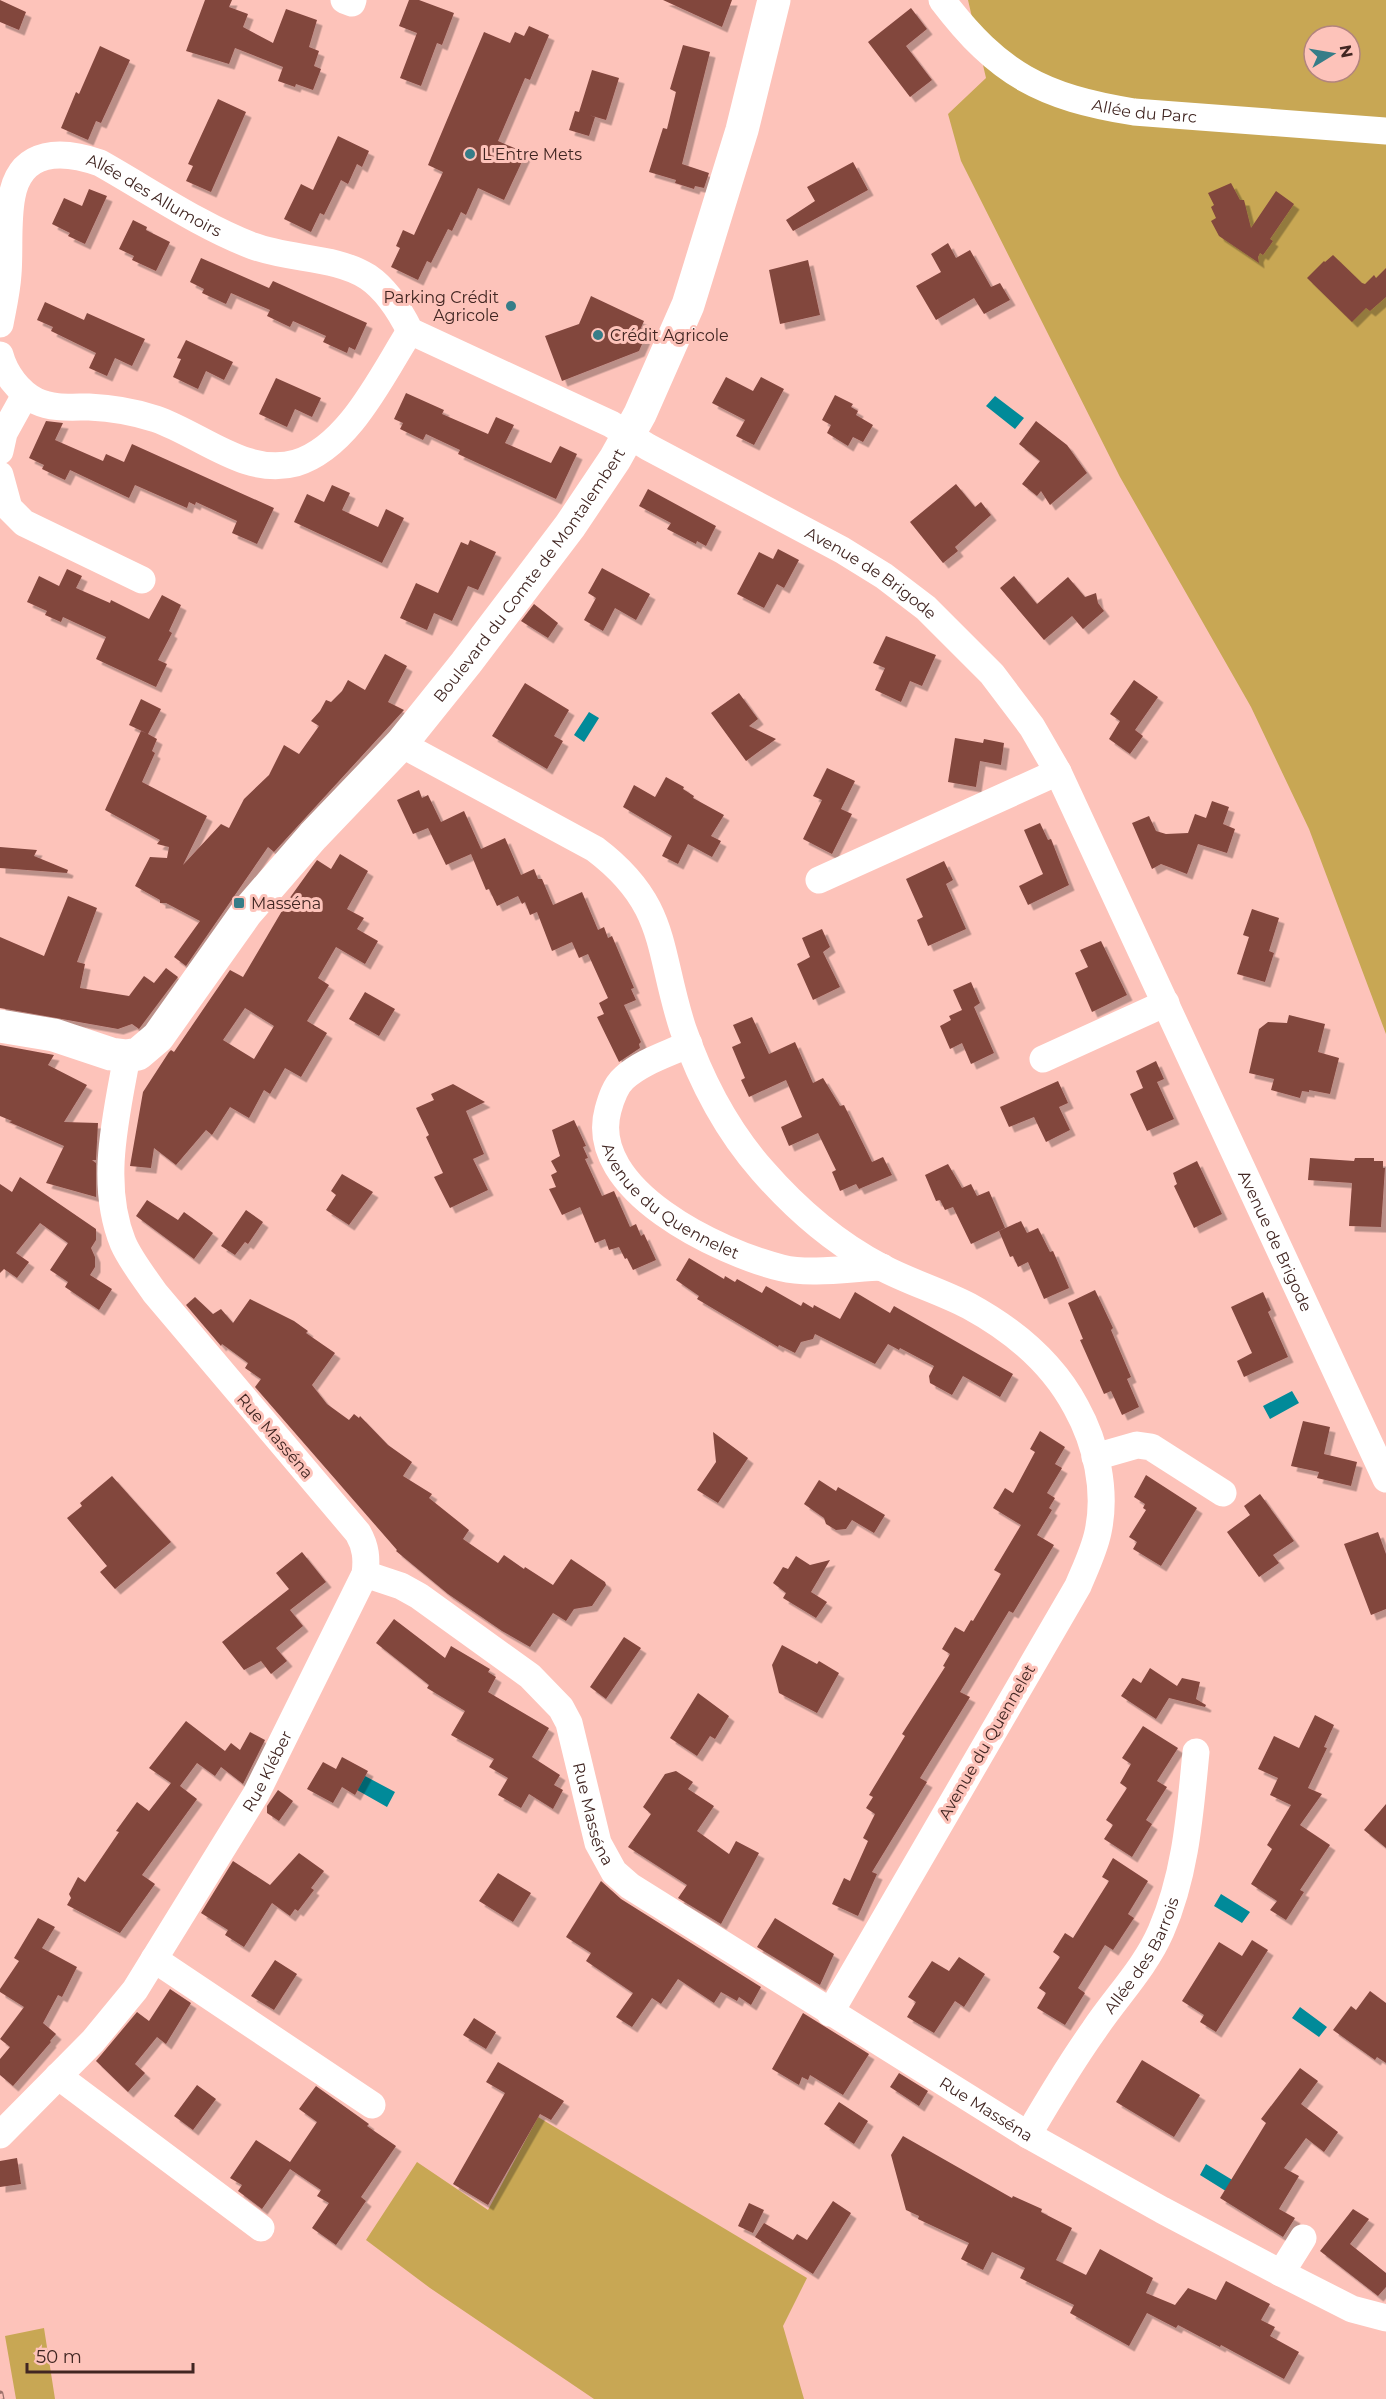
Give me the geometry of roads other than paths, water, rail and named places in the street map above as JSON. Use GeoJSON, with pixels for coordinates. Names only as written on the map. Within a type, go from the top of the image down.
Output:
{"type":"FeatureCollection","features":[{"type":"Feature","properties":{"kind":"street"},"geometry":{"type":"LineString","coordinates":[[344,0],[352,3],[353,0]]}},
{"type":"Feature","properties":{"kind":"street","name":"Boulevard du Comte de Montalembert"},"geometry":{"type":"LineString","coordinates":[[128,1056],[138,1054],[158,1037],[258,899],[400,744],[466,663],[551,552],[595,490],[629,435],[665,360],[687,305],[742,130],[774,0]]}},
{"type":"Feature","properties":{"kind":"street","name":"Allée du Parc"},"geometry":{"type":"LineString","coordinates":[[942,0],[984,51],[1013,73],[1055,94],[1095,105],[1134,111],[1386,132]]}},
{"type":"Feature","properties":{"kind":"street","name":"Allée des Allumoirs"},"geometry":{"type":"LineString","coordinates":[[0,324],[8,274],[12,195],[24,170],[45,156],[58,153],[71,154],[100,163],[222,232],[256,248],[339,266],[368,277],[393,302],[410,331]]}},
{"type":"Feature","properties":{"kind":"street"},"geometry":{"type":"LineString","coordinates":[[0,355],[9,375],[25,394],[37,402],[60,407],[102,408],[137,413],[177,427],[252,464],[267,467],[283,466],[312,456],[328,447],[357,414],[410,331],[611,424],[629,435]]}},
{"type":"Feature","properties":{"kind":"street"},"geometry":{"type":"LineString","coordinates":[[0,451],[7,427],[25,394]]}},
{"type":"Feature","properties":{"kind":"street","name":"Avenue de Brigode"},"geometry":{"type":"LineString","coordinates":[[629,435],[884,576],[926,608],[970,650],[1012,698],[1058,772],[1386,1479]]}},
{"type":"Feature","properties":{"kind":"street"},"geometry":{"type":"LineString","coordinates":[[0,475],[9,508],[24,523],[142,580]]}},
{"type":"Feature","properties":{"kind":"street","name":"Avenue du Quennelet"},"geometry":{"type":"LineString","coordinates":[[400,744],[595,849],[617,866],[646,903],[658,930],[674,998],[689,1044],[716,1106],[760,1168],[792,1203],[827,1232],[882,1267],[967,1305],[1030,1348],[1048,1367],[1075,1405],[1085,1425],[1095,1457],[1100,1506],[1098,1532],[1078,1586],[830,2013]]}},
{"type":"Feature","properties":{"kind":"street"},"geometry":{"type":"LineString","coordinates":[[819,880],[1058,772]]}},
{"type":"Feature","properties":{"kind":"street"},"geometry":{"type":"LineString","coordinates":[[1043,1059],[1166,1003]]}},
{"type":"Feature","properties":{"kind":"street"},"geometry":{"type":"LineString","coordinates":[[0,1026],[54,1035],[111,1054],[128,1056]]}},
{"type":"Feature","properties":{"kind":"street","name":"Avenue du Quennelet"},"geometry":{"type":"LineString","coordinates":[[689,1044],[633,1071],[615,1090],[605,1119],[606,1137],[611,1155],[622,1173],[652,1205],[674,1223],[711,1243],[757,1261],[785,1269],[802,1270],[882,1267]]}},
{"type":"Feature","properties":{"kind":"street","name":"Rue Masséna"},"geometry":{"type":"LineString","coordinates":[[128,1056],[116,1120],[111,1171],[112,1201],[124,1243],[133,1262],[155,1293],[358,1533],[364,1543],[367,1558],[365,1574],[401,1586],[419,1596],[530,1676],[561,1707],[569,1724],[598,1843],[614,1872],[630,1886],[1028,2135],[1281,2273],[1353,2309],[1386,2318]]}},
{"type":"Feature","properties":{"kind":"street"},"geometry":{"type":"LineString","coordinates":[[1095,1457],[1137,1445],[1151,1447],[1223,1493]]}},
{"type":"Feature","properties":{"kind":"street","name":"Rue Kléber"},"geometry":{"type":"LineString","coordinates":[[0,2134],[115,2015],[154,1959],[256,1794],[365,1574]]}},
{"type":"Feature","properties":{"kind":"street","name":"Allée des Barrois"},"geometry":{"type":"LineString","coordinates":[[1028,2135],[1075,2057],[1138,1971],[1161,1932],[1182,1869],[1189,1827],[1196,1752]]}},
{"type":"Feature","properties":{"kind":"street"},"geometry":{"type":"LineString","coordinates":[[154,1959],[372,2105]]}},
{"type":"Feature","properties":{"kind":"street"},"geometry":{"type":"LineString","coordinates":[[58,2076],[261,2228]]}},
{"type":"Feature","properties":{"kind":"street"},"geometry":{"type":"LineString","coordinates":[[1281,2273],[1303,2238]]}},
{"type":"Feature","properties":{"kind":"water"},"geometry":{"type":"Polygon","coordinates":[[[995,396],[1024,418],[1015,429],[986,406],[995,396]]]}},
{"type":"Feature","properties":{"kind":"water"},"geometry":{"type":"Polygon","coordinates":[[[589,712],[599,718],[584,742],[574,735],[589,712]]]}},
{"type":"Feature","properties":{"kind":"water"},"geometry":{"type":"Polygon","coordinates":[[[1292,1391],[1299,1403],[1270,1419],[1263,1406],[1292,1391]]]}},
{"type":"Feature","properties":{"kind":"water"},"geometry":{"type":"Polygon","coordinates":[[[365,1776],[395,1792],[387,1807],[357,1790],[365,1776]]]}},
{"type":"Feature","properties":{"kind":"water"},"geometry":{"type":"Polygon","coordinates":[[[1221,1894],[1250,1912],[1242,1923],[1214,1906],[1221,1894]]]}},
{"type":"Feature","properties":{"kind":"water"},"geometry":{"type":"Polygon","coordinates":[[[1300,2007],[1327,2027],[1319,2037],[1292,2018],[1300,2007]]]}},
{"type":"Feature","properties":{"kind":"water"},"geometry":{"type":"Polygon","coordinates":[[[1206,2164],[1244,2187],[1237,2198],[1200,2175],[1206,2164]]]}},
{"type":"Feature","properties":{"kind":"railway"},"geometry":{"type":"LineString","coordinates":[[0,2394],[1,2399]]}},
{"type":"Feature","properties":{"kind":"place","name":"L'Entre Mets"},"geometry":{"type":"Point","coordinates":[470,154]}},
{"type":"Feature","properties":{"kind":"place","name":"Parking Crédit Agricole"},"geometry":{"type":"Point","coordinates":[511,306]}},
{"type":"Feature","properties":{"kind":"place","name":"Crédit Agricole"},"geometry":{"type":"Point","coordinates":[598,335]}},
{"type":"Feature","properties":{"kind":"place","name":"Masséna"},"geometry":{"type":"Point","coordinates":[239,903]}}]}
